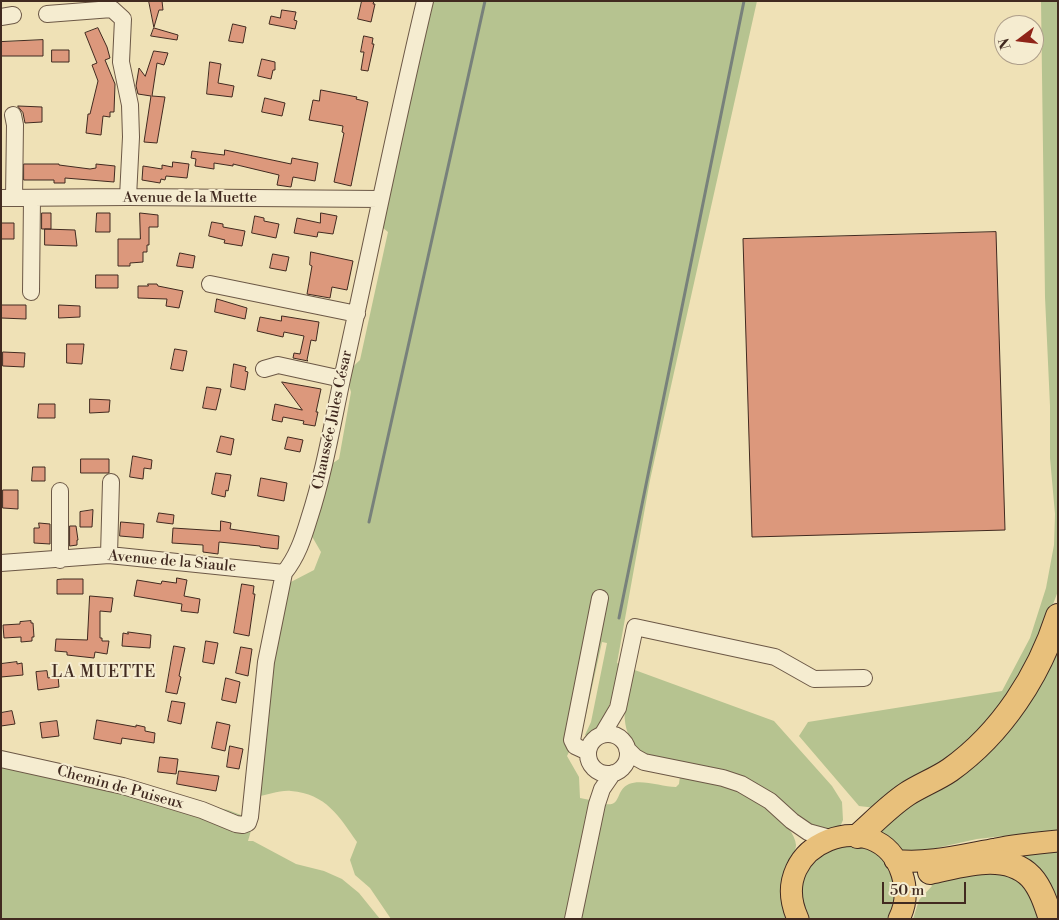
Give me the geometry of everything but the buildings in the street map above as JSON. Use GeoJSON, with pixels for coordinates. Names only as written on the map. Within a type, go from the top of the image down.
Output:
{"type":"FeatureCollection","features":[{"type":"Feature","properties":{"kind":"highway"},"geometry":{"type":"LineString","coordinates":[[858,836],[907,794],[951,769],[973,751],[998,725],[1014,705],[1033,674],[1052,634],[1058,616]]}},
{"type":"Feature","properties":{"kind":"highway"},"geometry":{"type":"LineString","coordinates":[[930,872],[989,862],[1007,864],[1030,875],[1041,892],[1051,919]]}},
{"type":"Feature","properties":{"kind":"main road"},"geometry":{"type":"LineString","coordinates":[[798,919],[792,905],[791,890],[794,875],[801,860],[815,846],[830,838],[844,836],[858,836],[879,844],[895,860],[903,876],[905,893],[899,919]]}},
{"type":"Feature","properties":{"kind":"main road"},"geometry":{"type":"LineString","coordinates":[[895,860],[909,861],[958,857],[998,848],[1058,841]]}},
{"type":"Feature","properties":{"kind":"main road"},"geometry":{"type":"LineString","coordinates":[[905,893],[916,881],[958,857]]}},
{"type":"Feature","properties":{"kind":"street","name":"Chaussée Jules César"},"geometry":{"type":"LineString","coordinates":[[236,824],[243,826],[248,824],[250,817],[266,662],[284,573],[292,564],[303,540],[318,492],[424,1]]}},
{"type":"Feature","properties":{"kind":"street"},"geometry":{"type":"LineString","coordinates":[[46,14],[112,8],[123,19],[121,62],[130,105],[132,137],[128,197]]}},
{"type":"Feature","properties":{"kind":"street"},"geometry":{"type":"LineString","coordinates":[[8,198],[15,125],[13,115]]}},
{"type":"Feature","properties":{"kind":"street","name":"Avenue de la Muette"},"geometry":{"type":"LineString","coordinates":[[8,198],[380,199]]}},
{"type":"Feature","properties":{"kind":"street"},"geometry":{"type":"LineString","coordinates":[[31,292],[32,198]]}},
{"type":"Feature","properties":{"kind":"street"},"geometry":{"type":"LineString","coordinates":[[210,284],[357,314]]}},
{"type":"Feature","properties":{"kind":"street"},"geometry":{"type":"LineString","coordinates":[[264,369],[278,365],[342,379]]}},
{"type":"Feature","properties":{"kind":"street"},"geometry":{"type":"LineString","coordinates":[[109,555],[111,482]]}},
{"type":"Feature","properties":{"kind":"street"},"geometry":{"type":"LineString","coordinates":[[60,491],[60,560]]}},
{"type":"Feature","properties":{"kind":"street","name":"Avenue de la Siaule"},"geometry":{"type":"LineString","coordinates":[[1,563],[109,555],[284,573]]}},
{"type":"Feature","properties":{"kind":"street"},"geometry":{"type":"LineString","coordinates":[[600,598],[572,740],[575,746],[604,774],[650,764]]}},
{"type":"Feature","properties":{"kind":"street"},"geometry":{"type":"LineString","coordinates":[[602,735],[618,708],[635,627],[775,658],[814,679],[864,678]]}},
{"type":"Feature","properties":{"kind":"street"},"geometry":{"type":"LineString","coordinates":[[573,919],[597,804],[602,789],[627,761],[618,708]]}},
{"type":"Feature","properties":{"kind":"street"},"geometry":{"type":"LineString","coordinates":[[597,804],[597,789],[590,759],[590,744],[602,735],[610,734],[624,744],[639,760],[650,764],[723,778],[741,784],[770,801],[792,821],[808,832],[830,838]]}},
{"type":"Feature","properties":{"kind":"street","name":"Chemin de Puiseux"},"geometry":{"type":"LineString","coordinates":[[1,759],[123,786],[202,810],[236,824]]}},
{"type":"Feature","properties":{"kind":"street"},"geometry":{"type":"LineString","coordinates":[[792,821],[797,830],[801,845],[801,860]]}},
{"type":"Feature","properties":{"kind":"green space"},"geometry":{"type":"Polygon","coordinates":[[[432,1],[757,1],[650,480],[617,663],[621,665],[606,713],[589,738],[585,735],[591,722],[607,643],[602,642],[585,719],[567,756],[579,777],[580,798],[590,800],[567,919],[391,919],[370,888],[355,875],[350,860],[357,842],[344,823],[330,808],[314,797],[291,791],[256,797],[270,668],[287,584],[314,570],[321,552],[310,533],[330,465],[339,459],[351,392],[349,378],[353,367],[360,360],[388,232],[382,227],[432,1]]]}},
{"type":"Feature","properties":{"kind":"green space"},"geometry":{"type":"Polygon","coordinates":[[[1041,1],[1058,1],[1058,591],[1036,650],[1001,707],[954,754],[876,808],[859,806],[799,736],[808,722],[1002,691],[1030,638],[1046,588],[1054,545],[1055,514],[1050,458],[1050,406],[1045,297],[1042,65],[1044,65],[1044,15],[1041,15],[1041,1]]]}},
{"type":"Feature","properties":{"kind":"green space"},"geometry":{"type":"Polygon","coordinates":[[[1058,642],[1058,830],[977,839],[905,855],[871,834],[925,790],[1058,642]]]}},
{"type":"Feature","properties":{"kind":"green space"},"geometry":{"type":"Polygon","coordinates":[[[632,669],[774,721],[832,786],[842,802],[843,820],[840,827],[834,830],[820,831],[802,819],[779,798],[755,783],[642,753],[628,734],[625,724],[625,703],[632,669]]]}},
{"type":"Feature","properties":{"kind":"green space"},"geometry":{"type":"Polygon","coordinates":[[[1,759],[228,810],[254,820],[248,841],[253,841],[296,864],[324,871],[342,879],[359,893],[380,919],[1,919],[1,759]]]}},
{"type":"Feature","properties":{"kind":"green space"},"geometry":{"type":"Polygon","coordinates":[[[680,776],[736,789],[763,805],[789,829],[796,845],[784,884],[784,904],[788,919],[581,919],[605,804],[614,803],[622,790],[629,784],[640,782],[676,787],[679,784],[680,776]]]}},
{"type":"Feature","properties":{"kind":"green space"},"geometry":{"type":"Polygon","coordinates":[[[853,843],[879,853],[898,888],[891,919],[808,919],[802,907],[802,880],[821,852],[853,843]]]}},
{"type":"Feature","properties":{"kind":"green space"},"geometry":{"type":"Polygon","coordinates":[[[1058,851],[1058,918],[1008,857],[1058,851]]]}},
{"type":"Feature","properties":{"kind":"green space"},"geometry":{"type":"Polygon","coordinates":[[[990,869],[1026,881],[1045,919],[913,919],[919,900],[932,886],[929,882],[990,869]]]}},
{"type":"Feature","properties":{"kind":"waterway"},"geometry":{"type":"LineString","coordinates":[[369,522],[485,1]]}},
{"type":"Feature","properties":{"kind":"waterway"},"geometry":{"type":"LineString","coordinates":[[619,618],[744,1]]}},
{"type":"Feature","properties":{"kind":"district","name":"LA MUETTE"},"geometry":{"type":"Point","coordinates":[104,673]}}]}
